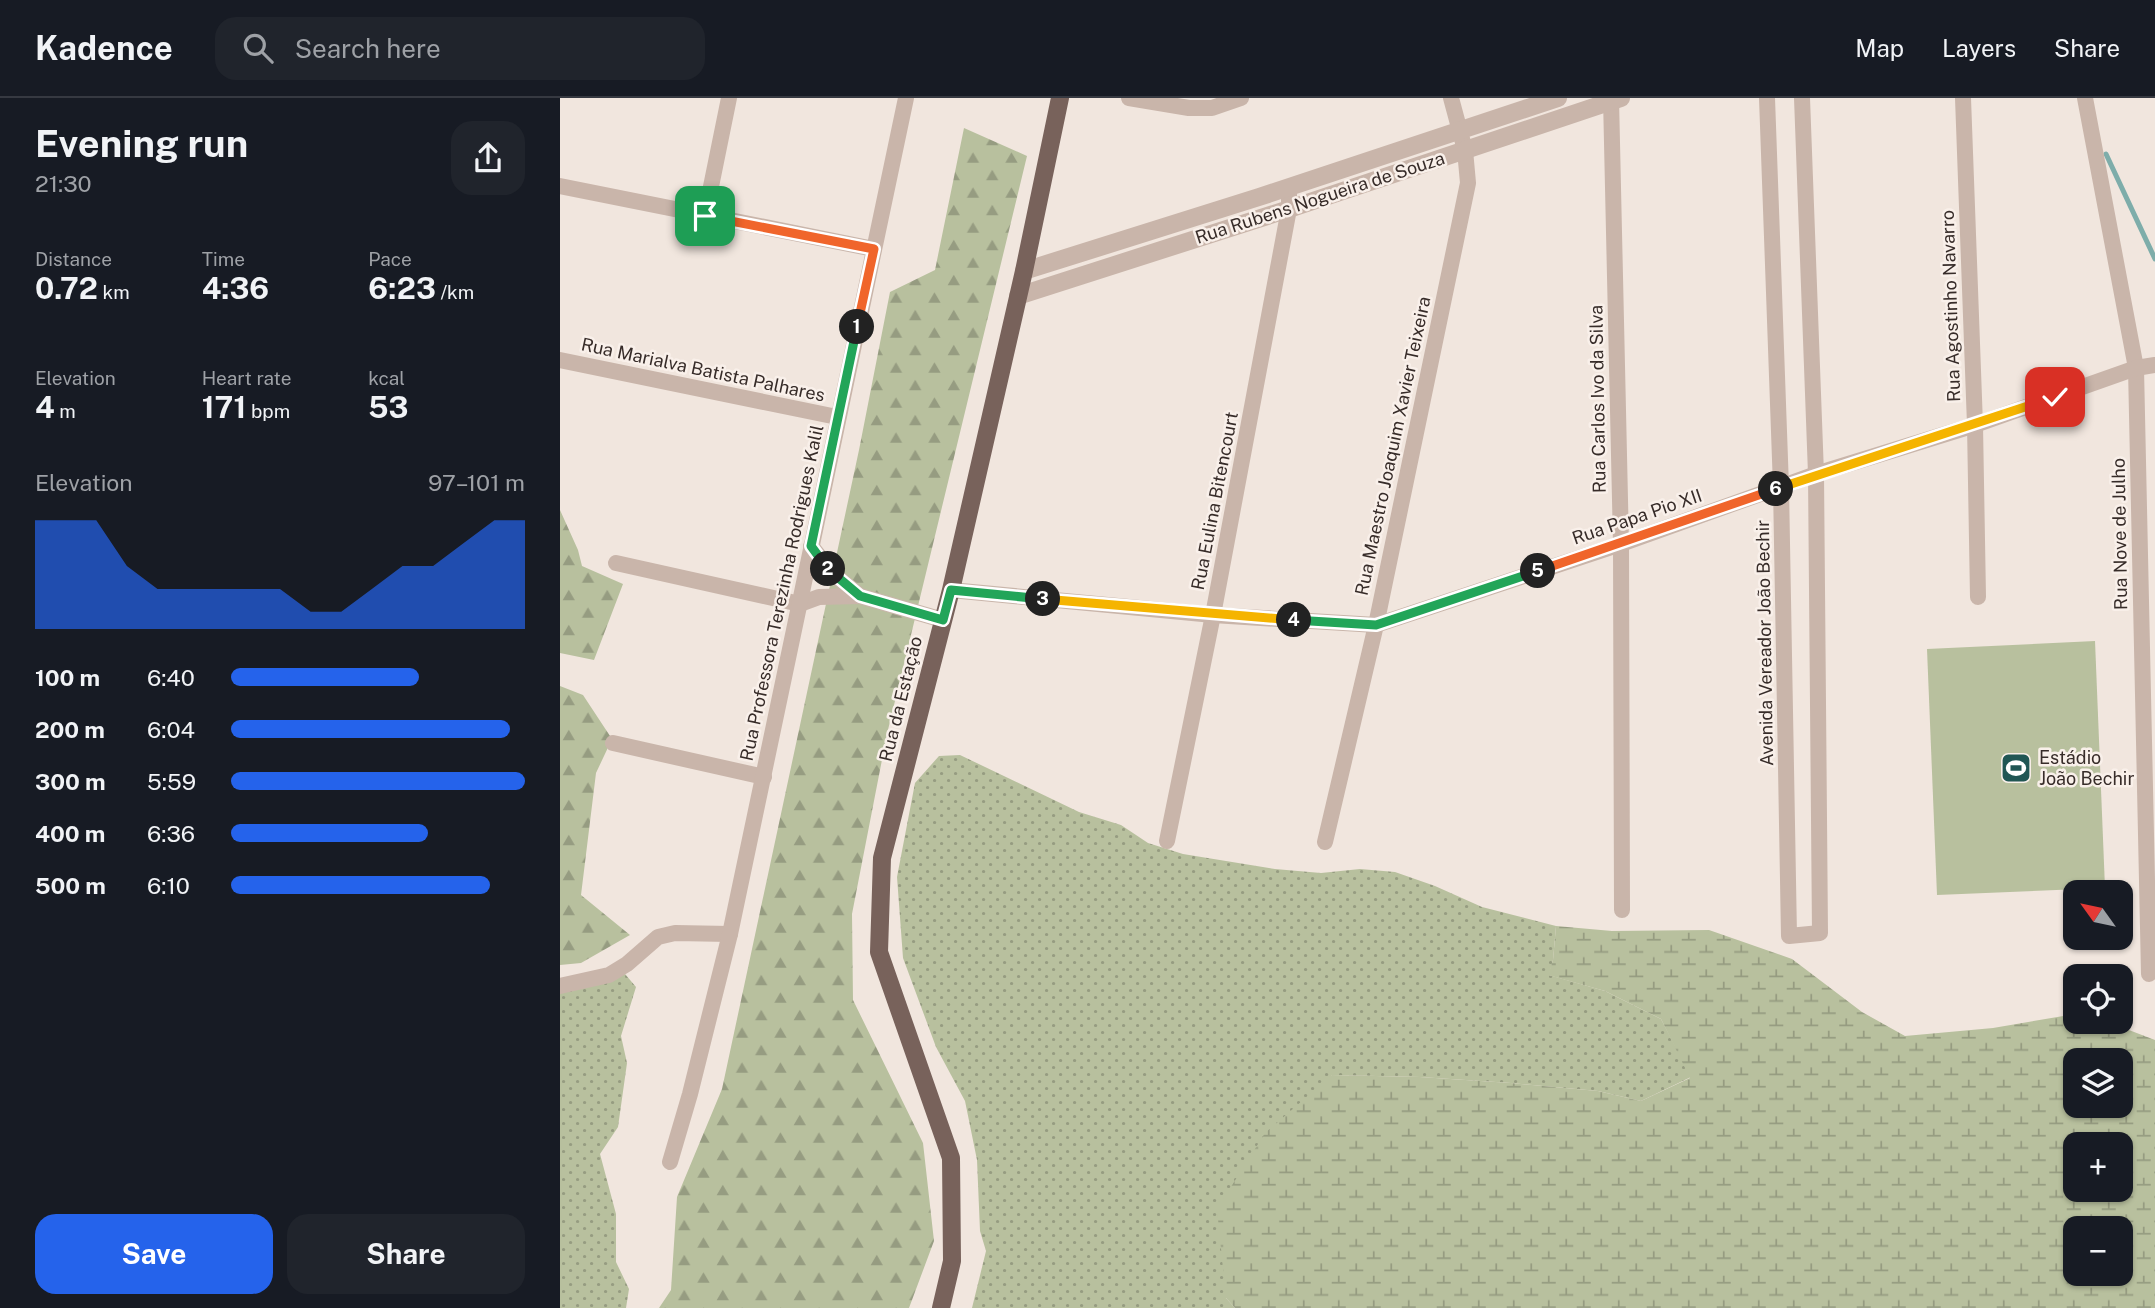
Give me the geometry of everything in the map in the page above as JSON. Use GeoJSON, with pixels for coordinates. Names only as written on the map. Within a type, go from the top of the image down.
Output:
{"type":"FeatureCollection","features":[{"type":"Feature","properties":{"kind":"main road","name":"Rua da Estação"},"geometry":{"type":"LineString","coordinates":[[941,1308],[953,1261],[951,1158],[879,952],[882,858],[951,590],[1024,271],[1060,98]]}},
{"type":"Feature","properties":{"kind":"street"},"geometry":{"type":"LineString","coordinates":[[705,216],[729,98]]}},
{"type":"Feature","properties":{"kind":"street","name":"Rua Professora Terezinha Rodrigues Kalil"},"geometry":{"type":"LineString","coordinates":[[670,1162],[730,934],[906,98]]}},
{"type":"Feature","properties":{"kind":"street"},"geometry":{"type":"LineString","coordinates":[[1129,98],[1189,108],[1212,108],[1241,98]]}},
{"type":"Feature","properties":{"kind":"street","name":"Rua Maestro Joaquim Xavier Teixeira"},"geometry":{"type":"LineString","coordinates":[[1325,842],[1376,625],[1468,183],[1465,150],[1451,98]]}},
{"type":"Feature","properties":{"kind":"street","name":"Rua Rubens Nogueira de Souza"},"geometry":{"type":"LineString","coordinates":[[1024,271],[1558,98]]}},
{"type":"Feature","properties":{"kind":"street","name":"Avenida Vereador João Bechir"},"geometry":{"type":"LineString","coordinates":[[1767,98],[1781,487],[1789,936],[1820,933],[1816,474]]}},
{"type":"Feature","properties":{"kind":"street"},"geometry":{"type":"LineString","coordinates":[[1802,98],[1816,474]]}},
{"type":"Feature","properties":{"kind":"street","name":"Rua Agostinho Navarro"},"geometry":{"type":"LineString","coordinates":[[1963,98],[1975,425],[1978,597]]}},
{"type":"Feature","properties":{"kind":"street","name":"Rua Nove de Julho"},"geometry":{"type":"LineString","coordinates":[[2085,98],[2136,368],[2149,782],[2149,974]]}},
{"type":"Feature","properties":{"kind":"street","name":"Rua Rubens Nogueira de Souza"},"geometry":{"type":"LineString","coordinates":[[1018,296],[1289,209],[1614,99]]}},
{"type":"Feature","properties":{"kind":"street","name":"Rua Carlos Ivo da Silva"},"geometry":{"type":"LineString","coordinates":[[1614,99],[1621,544],[1622,910]]}},
{"type":"Feature","properties":{"kind":"street"},"geometry":{"type":"LineString","coordinates":[[560,186],[874,249]]}},
{"type":"Feature","properties":{"kind":"street","name":"Rua Eulina Bitencourt"},"geometry":{"type":"LineString","coordinates":[[1167,841],[1213,615],[1289,209],[1289,187]]}},
{"type":"Feature","properties":{"kind":"street","name":"Rua Marialva Batista Palhares"},"geometry":{"type":"LineString","coordinates":[[560,360],[837,417]]}},
{"type":"Feature","properties":{"kind":"street","name":"Rua Papa Pio XII"},"geometry":{"type":"LineString","coordinates":[[951,590],[1213,615],[1376,625],[1621,544],[1816,474],[1975,425],[2136,368],[2155,365]]}},
{"type":"Feature","properties":{"kind":"street"},"geometry":{"type":"LineString","coordinates":[[811,546],[832,573],[860,596]]}},
{"type":"Feature","properties":{"kind":"street"},"geometry":{"type":"LineString","coordinates":[[616,563],[800,604],[819,597],[860,596],[943,620]]}},
{"type":"Feature","properties":{"kind":"street"},"geometry":{"type":"LineString","coordinates":[[613,743],[764,777]]}},
{"type":"Feature","properties":{"kind":"street"},"geometry":{"type":"LineString","coordinates":[[560,986],[609,975],[627,964],[658,937],[675,933],[730,934]]}},
{"type":"Feature","properties":{"kind":"green space"},"geometry":{"type":"Polygon","coordinates":[[[964,128],[1027,156],[887,734],[852,914],[853,1000],[923,1143],[934,1241],[909,1308],[659,1308],[671,1290],[677,1197],[722,1089],[859,450],[890,292],[935,270],[964,128]]]}},
{"type":"Feature","properties":{"kind":"green space"},"geometry":{"type":"Polygon","coordinates":[[[560,510],[578,550],[582,566],[623,584],[594,660],[560,653],[560,510]]]}},
{"type":"Feature","properties":{"kind":"green space","name":"Estádio João Bechir"},"geometry":{"type":"Polygon","coordinates":[[[2095,641],[2105,880],[2063,880],[2063,890],[1937,895],[1927,649],[2095,641]]]}},
{"type":"Feature","properties":{"kind":"green space"},"geometry":{"type":"Polygon","coordinates":[[[560,686],[583,695],[612,739],[596,773],[581,895],[630,935],[581,963],[560,965],[560,686]]]}},
{"type":"Feature","properties":{"kind":"green space"},"geometry":{"type":"Polygon","coordinates":[[[960,755],[1079,812],[1121,825],[1148,843],[1183,854],[1275,869],[1321,873],[1360,869],[1395,872],[1482,907],[1556,926],[1549,975],[1605,991],[1661,1019],[1691,1077],[1641,1101],[1598,1091],[1511,1083],[1332,1075],[1226,1298],[1235,1308],[972,1308],[986,1251],[980,1231],[977,1160],[965,1101],[936,1047],[903,958],[897,877],[915,783],[939,756],[960,755]]]}},
{"type":"Feature","properties":{"kind":"green space"},"geometry":{"type":"Polygon","coordinates":[[[1556,926],[1612,931],[1709,930],[1792,959],[1862,1012],[1905,1036],[1993,1028],[2063,1016],[2063,1034],[2133,1034],[2133,1032],[2155,1040],[2155,1308],[1235,1308],[1226,1298],[1217,1209],[1265,1133],[1332,1075],[1511,1083],[1598,1091],[1641,1101],[1690,1078],[1661,1019],[1605,991],[1548,975],[1553,960],[1556,926]]]}},
{"type":"Feature","properties":{"kind":"green space"},"geometry":{"type":"Polygon","coordinates":[[[625,974],[636,987],[621,1036],[627,1063],[618,1127],[600,1154],[616,1214],[616,1262],[629,1289],[626,1308],[560,1308],[560,991],[625,974]]]}},
{"type":"Feature","properties":{"kind":"waterway"},"geometry":{"type":"LineString","coordinates":[[2106,154],[2155,259]]}},
{"type":"Feature","properties":{"kind":"place","name":"Estádio João Bechir"},"geometry":{"type":"Point","coordinates":[2016,768]}},
{"type":"Feature","properties":{"kind":"route"},"geometry":{"type":"LineString","coordinates":[[705,216],[874,249],[811,546],[832,573],[860,596],[943,620],[951,590],[1213,615],[1376,625],[1621,544],[1816,474],[1975,425],[2055,397]]}}]}
